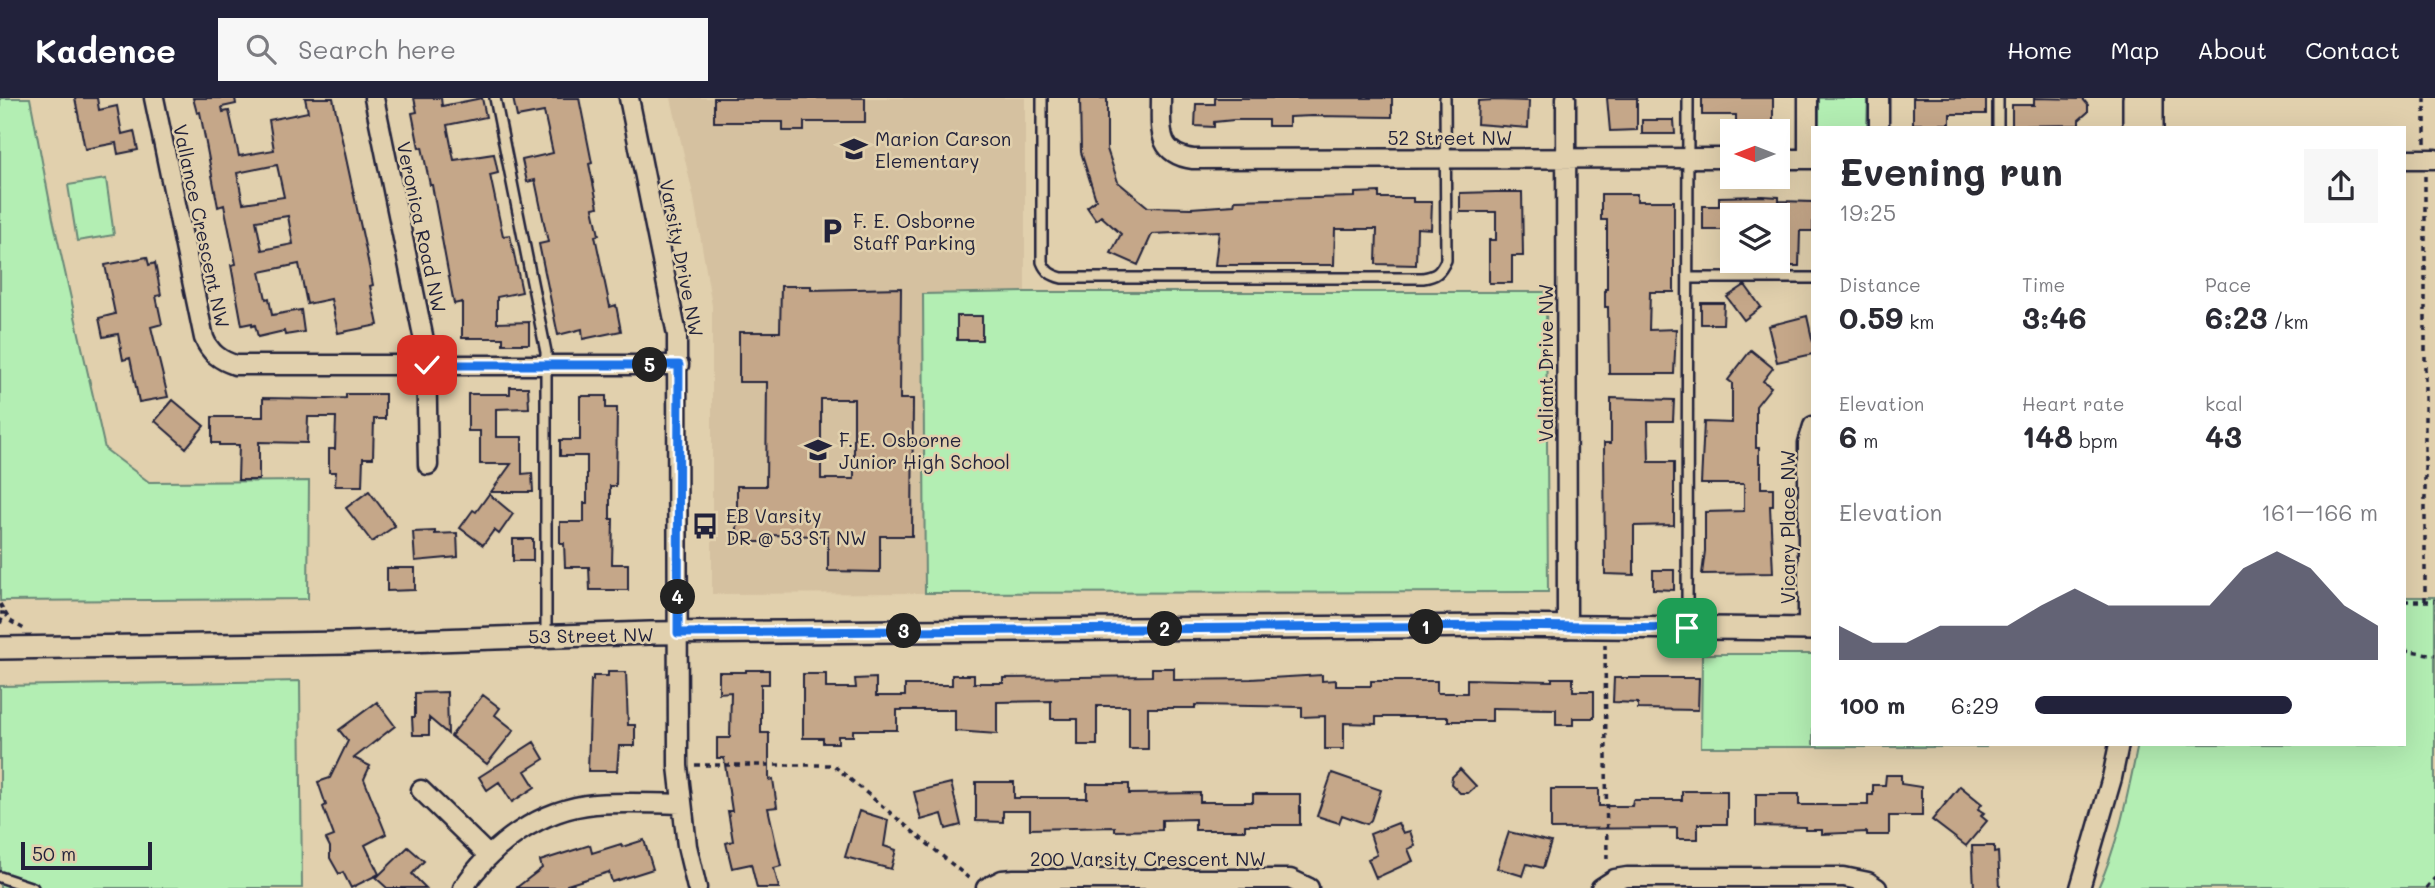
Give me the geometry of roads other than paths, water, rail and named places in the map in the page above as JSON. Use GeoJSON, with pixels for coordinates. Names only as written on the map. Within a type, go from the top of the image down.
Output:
{"type":"FeatureCollection","features":[{"type":"Feature","properties":{"kind":"street","name":"Vallance Crescent NW"},"geometry":{"type":"LineString","coordinates":[[154,98],[204,338],[213,354],[235,365],[679,365]]}},
{"type":"Feature","properties":{"kind":"street","name":"Veronica Road NW"},"geometry":{"type":"LineString","coordinates":[[374,98],[426,350],[428,465]]}},
{"type":"Feature","properties":{"kind":"street","name":"Varsity Drive NW"},"geometry":{"type":"LineString","coordinates":[[629,98],[674,311],[679,365],[678,766],[687,846],[697,888]]}},
{"type":"Feature","properties":{"kind":"street","name":"52 Street NW"},"geometry":{"type":"LineString","coordinates":[[1161,98],[1161,130],[1170,151],[1179,157],[1193,159],[1720,158]]}},
{"type":"Feature","properties":{"kind":"street","name":"Valiant Drive NW"},"geometry":{"type":"LineString","coordinates":[[1566,98],[1567,628]]}},
{"type":"Feature","properties":{"kind":"street"},"geometry":{"type":"LineString","coordinates":[[1790,159],[1810,159],[1808,98]]}},
{"type":"Feature","properties":{"kind":"street"},"geometry":{"type":"LineString","coordinates":[[1879,98],[1879,126]]}},
{"type":"Feature","properties":{"kind":"street"},"geometry":{"type":"LineString","coordinates":[[2134,98],[2134,126]]}},
{"type":"Feature","properties":{"kind":"street"},"geometry":{"type":"LineString","coordinates":[[2152,98],[2152,126]]}},
{"type":"Feature","properties":{"kind":"street"},"geometry":{"type":"LineString","coordinates":[[2406,159],[2430,159]]}},
{"type":"Feature","properties":{"kind":"street","name":"Vicary Place NW"},"geometry":{"type":"LineString","coordinates":[[1811,433],[1808,443],[1811,629]]}},
{"type":"Feature","properties":{"kind":"street","name":"53 Street NW"},"geometry":{"type":"LineString","coordinates":[[0,648],[347,643],[678,633],[1486,626],[1811,629]]}},
{"type":"Feature","properties":{"kind":"street"},"geometry":{"type":"LineString","coordinates":[[2080,888],[2119,746]]}},
{"type":"Feature","properties":{"kind":"street"},"geometry":{"type":"LineString","coordinates":[[421,790],[489,856]]}},
{"type":"Feature","properties":{"kind":"street"},"geometry":{"type":"LineString","coordinates":[[463,888],[489,856],[531,824],[573,808],[593,804],[681,804]]}},
{"type":"Feature","properties":{"kind":"street"},"geometry":{"type":"LineString","coordinates":[[1604,886],[1627,877],[1844,877],[1877,888]]}},
{"type":"Feature","properties":{"kind":"street","name":"200 Varsity Crescent NW"},"geometry":{"type":"LineString","coordinates":[[986,888],[1002,880],[1014,879],[1290,879],[1309,888]]}},
{"type":"Feature","properties":{"kind":"lane"},"geometry":{"type":"LineString","coordinates":[[495,98],[545,337],[546,636]]}},
{"type":"Feature","properties":{"kind":"lane"},"geometry":{"type":"LineString","coordinates":[[1042,98],[1042,261],[1045,270],[1062,278],[1435,276],[1446,260],[1445,98]]}},
{"type":"Feature","properties":{"kind":"lane"},"geometry":{"type":"LineString","coordinates":[[1687,628],[1688,98]]}},
{"type":"Feature","properties":{"kind":"lane"},"geometry":{"type":"LineString","coordinates":[[1998,98],[1998,126]]}},
{"type":"Feature","properties":{"kind":"lane"},"geometry":{"type":"LineString","coordinates":[[1688,278],[1811,278]]}},
{"type":"Feature","properties":{"kind":"lane"},"geometry":{"type":"LineString","coordinates":[[0,877],[33,888]]}},
{"type":"Feature","properties":{"kind":"place","name":"Marion Carson Elementary"},"geometry":{"type":"Point","coordinates":[854,149]}},
{"type":"Feature","properties":{"kind":"place","name":"F. E. Osborne Staff Parking"},"geometry":{"type":"Point","coordinates":[832,231]}},
{"type":"Feature","properties":{"kind":"place","name":"F. E. Osborne Junior High School"},"geometry":{"type":"Point","coordinates":[818,450]}},
{"type":"Feature","properties":{"kind":"place","name":"EB Varsity DR @ 53 ST NW"},"geometry":{"type":"Point","coordinates":[705,526]}}]}
